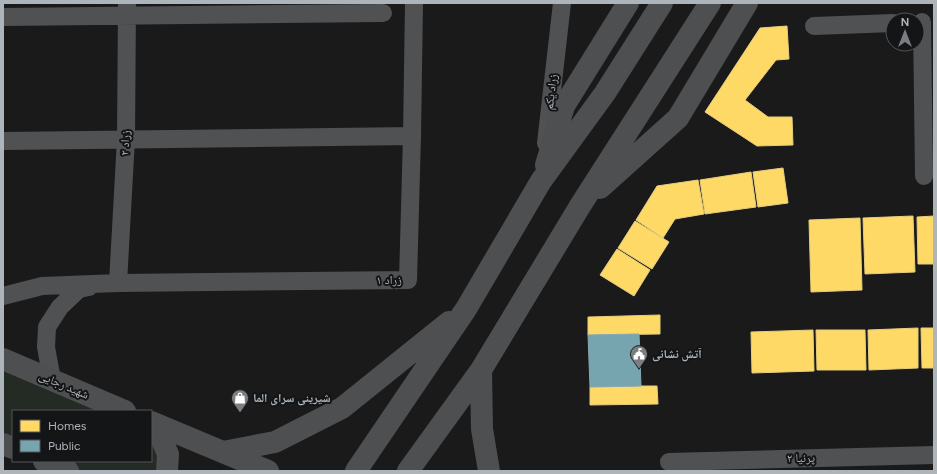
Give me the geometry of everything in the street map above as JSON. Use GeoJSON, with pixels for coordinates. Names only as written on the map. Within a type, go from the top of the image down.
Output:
{"type":"FeatureCollection","features":[{"type":"Feature","properties":{"kind":"main road"},"geometry":{"type":"LineString","coordinates":[[541,181],[564,106],[628,3]]}},
{"type":"Feature","properties":{"kind":"main road"},"geometry":{"type":"LineString","coordinates":[[356,471],[466,308],[541,181],[605,93],[662,3]]}},
{"type":"Feature","properties":{"kind":"main road"},"geometry":{"type":"LineString","coordinates":[[408,471],[481,370],[580,206],[710,3]]}},
{"type":"Feature","properties":{"kind":"main road"},"geometry":{"type":"LineString","coordinates":[[580,206],[678,118],[747,3]]}},
{"type":"Feature","properties":{"kind":"main road"},"geometry":{"type":"LineString","coordinates":[[223,452],[275,442],[342,408],[466,308]]}},
{"type":"Feature","properties":{"kind":"main road","name":"شهید رجایی"},"geometry":{"type":"LineString","coordinates":[[3,359],[123,410]]}},
{"type":"Feature","properties":{"kind":"main road"},"geometry":{"type":"LineString","coordinates":[[481,370],[482,429],[489,471]]}},
{"type":"Feature","properties":{"kind":"main road"},"geometry":{"type":"LineString","coordinates":[[153,423],[268,471]]}},
{"type":"Feature","properties":{"kind":"main road"},"geometry":{"type":"LineString","coordinates":[[153,423],[168,454],[167,471]]}},
{"type":"Feature","properties":{"kind":"main road"},"geometry":{"type":"LineString","coordinates":[[46,462],[68,471]]}},
{"type":"Feature","properties":{"kind":"street","name":"زراد ۱"},"geometry":{"type":"LineString","coordinates":[[118,283],[408,280],[414,3]]}},
{"type":"Feature","properties":{"kind":"street","name":"زراد یکم"},"geometry":{"type":"LineString","coordinates":[[541,181],[562,3]]}},
{"type":"Feature","properties":{"kind":"street"},"geometry":{"type":"LineString","coordinates":[[3,17],[127,9],[383,13]]}},
{"type":"Feature","properties":{"kind":"street","name":"زراد ۲"},"geometry":{"type":"LineString","coordinates":[[118,283],[126,138],[127,9]]}},
{"type":"Feature","properties":{"kind":"street"},"geometry":{"type":"LineString","coordinates":[[814,26],[885,23]]}},
{"type":"Feature","properties":{"kind":"street"},"geometry":{"type":"LineString","coordinates":[[924,52],[924,176]]}},
{"type":"Feature","properties":{"kind":"street"},"geometry":{"type":"LineString","coordinates":[[3,141],[126,138],[412,136]]}},
{"type":"Feature","properties":{"kind":"street"},"geometry":{"type":"LineString","coordinates":[[3,296],[42,286],[118,283]]}},
{"type":"Feature","properties":{"kind":"street"},"geometry":{"type":"LineString","coordinates":[[52,380],[46,347],[47,327],[60,307],[79,289],[118,283]]}},
{"type":"Feature","properties":{"kind":"street","name":"پرنیا ۲"},"geometry":{"type":"LineString","coordinates":[[669,462],[889,464],[934,455]]}},
{"type":"Feature","properties":{"kind":"shaded area"},"geometry":{"type":"Polygon","coordinates":[[[3,359],[123,410],[12,410],[12,448],[3,444],[3,359]]]}},
{"type":"Feature","properties":{"kind":"shaded area"},"geometry":{"type":"Polygon","coordinates":[[[152,425],[167,471],[68,471],[46,462],[152,462],[152,425]]]}},
{"type":"Feature","properties":{"kind":"building: Homes"},"geometry":{"type":"Polygon","coordinates":[[[787,26],[789,59],[776,60],[745,100],[768,117],[792,117],[793,145],[757,146],[705,112],[760,28],[787,26]]]}},
{"type":"Feature","properties":{"kind":"building: Homes"},"geometry":{"type":"Polygon","coordinates":[[[783,168],[788,203],[758,207],[753,172],[783,168]]]}},
{"type":"Feature","properties":{"kind":"building: Homes"},"geometry":{"type":"Polygon","coordinates":[[[751,172],[756,207],[705,214],[700,180],[751,172]]]}},
{"type":"Feature","properties":{"kind":"building: Homes"},"geometry":{"type":"Polygon","coordinates":[[[698,180],[704,214],[675,219],[663,238],[636,220],[657,186],[698,180]]]}},
{"type":"Feature","properties":{"kind":"building: Homes"},"geometry":{"type":"Polygon","coordinates":[[[913,216],[915,272],[865,274],[863,218],[913,216]]]}},
{"type":"Feature","properties":{"kind":"building: Homes"},"geometry":{"type":"Polygon","coordinates":[[[934,216],[934,264],[918,264],[917,217],[934,216]]]}},
{"type":"Feature","properties":{"kind":"building: Homes"},"geometry":{"type":"Polygon","coordinates":[[[860,218],[862,290],[811,292],[809,220],[860,218]]]}},
{"type":"Feature","properties":{"kind":"building: Homes"},"geometry":{"type":"Polygon","coordinates":[[[635,221],[669,242],[652,269],[618,248],[635,221]]]}},
{"type":"Feature","properties":{"kind":"building: Homes"},"geometry":{"type":"Polygon","coordinates":[[[617,249],[650,270],[634,296],[600,275],[617,249]]]}},
{"type":"Feature","properties":{"kind":"building: Homes"},"geometry":{"type":"Polygon","coordinates":[[[660,315],[660,334],[588,335],[588,317],[660,315]]]}},
{"type":"Feature","properties":{"kind":"building: Homes"},"geometry":{"type":"Polygon","coordinates":[[[918,328],[918,368],[869,370],[868,330],[918,328]]]}},
{"type":"Feature","properties":{"kind":"building: Homes"},"geometry":{"type":"Polygon","coordinates":[[[921,328],[934,328],[934,368],[922,368],[921,328]]]}},
{"type":"Feature","properties":{"kind":"building: Homes"},"geometry":{"type":"Polygon","coordinates":[[[813,330],[814,371],[752,373],[751,332],[813,330]]]}},
{"type":"Feature","properties":{"kind":"building: Homes"},"geometry":{"type":"Polygon","coordinates":[[[816,330],[865,330],[866,370],[817,370],[816,330]]]}},
{"type":"Feature","properties":{"kind":"building: Homes"},"geometry":{"type":"Polygon","coordinates":[[[657,386],[658,404],[590,405],[590,387],[657,386]]]}},
{"type":"Feature","properties":{"kind":"building: Public"},"geometry":{"type":"Polygon","coordinates":[[[639,334],[641,386],[590,387],[588,335],[639,334]]]}},
{"type":"Feature","properties":{"kind":"place","name":"آتش نشانی"},"geometry":{"type":"Point","coordinates":[639,369]}},
{"type":"Feature","properties":{"kind":"place","name":"شیرینی سرای الما"},"geometry":{"type":"Point","coordinates":[240,413]}}]}
